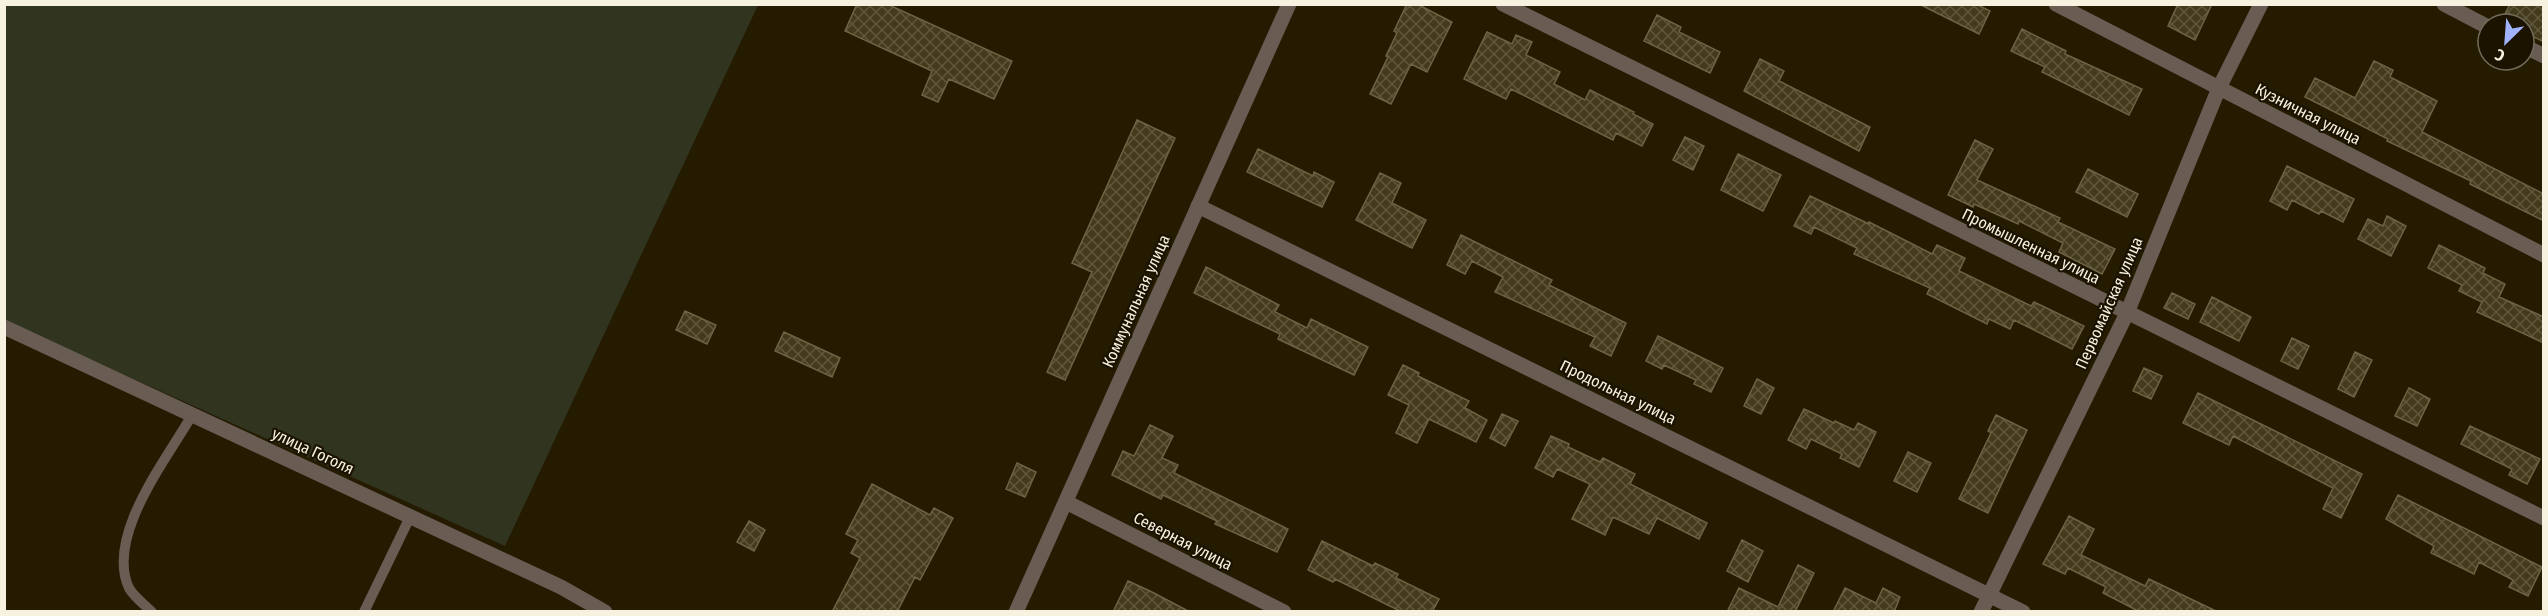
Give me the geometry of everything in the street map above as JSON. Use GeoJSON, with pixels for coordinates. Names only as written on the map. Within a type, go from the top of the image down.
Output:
{"type":"FeatureCollection","features":[{"type":"Feature","properties":{"kind":"street","name":"Коммунальная улица"},"geometry":{"type":"LineString","coordinates":[[1016,612],[1289,4]]}},
{"type":"Feature","properties":{"kind":"street","name":"Промышленная улица"},"geometry":{"type":"LineString","coordinates":[[1503,4],[2544,518]]}},
{"type":"Feature","properties":{"kind":"street","name":"Кузничная улица"},"geometry":{"type":"LineString","coordinates":[[2056,4],[2544,255]]}},
{"type":"Feature","properties":{"kind":"street","name":"Первомайская улица"},"geometry":{"type":"LineString","coordinates":[[1981,612],[2127,313],[2219,88],[2261,4]]}},
{"type":"Feature","properties":{"kind":"street"},"geometry":{"type":"LineString","coordinates":[[2444,4],[2476,21]]}},
{"type":"Feature","properties":{"kind":"street","name":"Продольная улица"},"geometry":{"type":"LineString","coordinates":[[1198,206],[2023,612]]}},
{"type":"Feature","properties":{"kind":"street","name":"улица Гоголя"},"geometry":{"type":"LineString","coordinates":[[4,327],[561,587],[605,612]]}},
{"type":"Feature","properties":{"kind":"street","name":"Северная улица"},"geometry":{"type":"LineString","coordinates":[[1066,502],[1284,612]]}},
{"type":"Feature","properties":{"kind":"lane"},"geometry":{"type":"LineString","coordinates":[[152,612],[130,591],[124,573],[127,540],[136,509],[192,414]]}},
{"type":"Feature","properties":{"kind":"lane"},"geometry":{"type":"LineString","coordinates":[[364,612],[410,517]]}},
{"type":"Feature","properties":{"kind":"green space"},"geometry":{"type":"Polygon","coordinates":[[[5,5],[758,5],[505,546],[5,321],[5,5]]]}},
{"type":"Feature","properties":{"kind":"building"},"geometry":{"type":"Polygon","coordinates":[[[857,4],[887,4],[1012,61],[994,99],[949,79],[938,102],[922,95],[932,71],[845,31],[857,4]]]}},
{"type":"Feature","properties":{"kind":"building"},"geometry":{"type":"Polygon","coordinates":[[[1407,4],[1417,4],[1452,22],[1427,72],[1411,64],[1391,104],[1370,94],[1388,57],[1386,56],[1397,33],[1394,31],[1407,4]]]}},
{"type":"Feature","properties":{"kind":"building"},"geometry":{"type":"Polygon","coordinates":[[[1919,4],[1976,4],[1990,11],[1979,34],[1919,4]]]}},
{"type":"Feature","properties":{"kind":"building"},"geometry":{"type":"Polygon","coordinates":[[[2178,4],[2212,4],[2195,40],[2168,26],[2178,4]]]}},
{"type":"Feature","properties":{"kind":"building"},"geometry":{"type":"Polygon","coordinates":[[[2510,4],[2544,4],[2544,42],[2536,38],[2536,12],[2506,12],[2510,4]]]}},
{"type":"Feature","properties":{"kind":"building"},"geometry":{"type":"Polygon","coordinates":[[[1657,15],[1681,27],[1679,32],[1720,52],[1710,73],[1644,41],[1657,15]]]}},
{"type":"Feature","properties":{"kind":"building"},"geometry":{"type":"Polygon","coordinates":[[[2022,29],[2066,51],[2065,54],[2142,89],[2129,115],[2042,72],[2045,67],[2011,51],[2022,29]]]}},
{"type":"Feature","properties":{"kind":"building"},"geometry":{"type":"Polygon","coordinates":[[[1487,32],[1512,44],[1516,35],[1532,42],[1526,55],[1560,72],[1554,84],[1585,100],[1590,90],[1653,124],[1642,146],[1616,133],[1613,140],[1511,89],[1506,99],[1464,79],[1487,32]]]}},
{"type":"Feature","properties":{"kind":"building"},"geometry":{"type":"Polygon","coordinates":[[[1760,59],[1784,71],[1779,81],[1870,127],[1859,151],[1744,91],[1760,59]]]}},
{"type":"Feature","properties":{"kind":"building"},"geometry":{"type":"Polygon","coordinates":[[[2374,61],[2393,70],[2390,77],[2437,101],[2422,132],[2544,194],[2544,221],[2470,184],[2471,181],[2387,141],[2388,139],[2305,97],[2315,78],[2355,98],[2374,61]]]}},
{"type":"Feature","properties":{"kind":"building"},"geometry":{"type":"Polygon","coordinates":[[[1137,120],[1175,138],[1065,380],[1047,372],[1092,272],[1072,263],[1137,120]]]}},
{"type":"Feature","properties":{"kind":"building"},"geometry":{"type":"Polygon","coordinates":[[[1685,137],[1704,146],[1693,170],[1673,160],[1685,137]]]}},
{"type":"Feature","properties":{"kind":"building"},"geometry":{"type":"Polygon","coordinates":[[[1975,140],[1993,149],[1977,180],[2060,218],[2058,222],[2115,249],[2102,274],[2059,252],[2063,243],[2019,221],[2018,224],[1948,195],[1975,140]]]}},
{"type":"Feature","properties":{"kind":"building"},"geometry":{"type":"Polygon","coordinates":[[[1258,149],[1313,176],[1314,172],[1334,182],[1322,207],[1247,172],[1258,149]]]}},
{"type":"Feature","properties":{"kind":"building"},"geometry":{"type":"Polygon","coordinates":[[[1738,154],[1781,175],[1763,211],[1721,190],[1738,154]]]}},
{"type":"Feature","properties":{"kind":"building"},"geometry":{"type":"Polygon","coordinates":[[[2287,166],[2354,199],[2343,222],[2321,211],[2319,214],[2292,200],[2287,210],[2270,201],[2287,166]]]}},
{"type":"Feature","properties":{"kind":"building"},"geometry":{"type":"Polygon","coordinates":[[[2088,169],[2138,194],[2127,217],[2076,192],[2088,169]]]}},
{"type":"Feature","properties":{"kind":"building"},"geometry":{"type":"Polygon","coordinates":[[[1380,173],[1401,183],[1392,203],[1426,220],[1412,248],[1356,220],[1380,173]]]}},
{"type":"Feature","properties":{"kind":"building"},"geometry":{"type":"Polygon","coordinates":[[[1810,196],[1869,224],[1869,222],[1932,254],[1937,245],[1965,258],[1959,271],[2031,306],[2034,302],[2084,326],[2072,349],[2014,320],[2010,329],[1989,319],[1987,324],[1927,294],[1930,288],[1854,254],[1857,248],[1814,227],[1811,234],[1794,226],[1810,196]]]}},
{"type":"Feature","properties":{"kind":"building"},"geometry":{"type":"Polygon","coordinates":[[[2387,216],[2406,226],[2391,256],[2358,239],[2368,219],[2383,226],[2387,216]]]}},
{"type":"Feature","properties":{"kind":"building"},"geometry":{"type":"Polygon","coordinates":[[[1461,235],[1552,280],[1549,285],[1626,323],[1611,356],[1590,346],[1595,337],[1495,292],[1503,277],[1472,261],[1465,274],[1447,265],[1461,235]]]}},
{"type":"Feature","properties":{"kind":"building"},"geometry":{"type":"Polygon","coordinates":[[[2439,245],[2485,268],[2483,273],[2505,284],[2499,297],[2544,317],[2544,343],[2477,312],[2482,302],[2459,291],[2462,285],[2428,268],[2439,245]]]}},
{"type":"Feature","properties":{"kind":"building"},"geometry":{"type":"Polygon","coordinates":[[[1206,267],[1279,305],[1275,312],[1307,328],[1311,319],[1368,347],[1354,375],[1278,339],[1280,334],[1194,293],[1206,267]]]}},
{"type":"Feature","properties":{"kind":"building"},"geometry":{"type":"Polygon","coordinates":[[[2172,293],[2195,304],[2188,319],[2164,308],[2172,293]]]}},
{"type":"Feature","properties":{"kind":"building"},"geometry":{"type":"Polygon","coordinates":[[[2212,297],[2251,317],[2239,341],[2200,322],[2212,297]]]}},
{"type":"Feature","properties":{"kind":"building"},"geometry":{"type":"Polygon","coordinates":[[[685,311],[716,325],[707,344],[676,330],[685,311]]]}},
{"type":"Feature","properties":{"kind":"building"},"geometry":{"type":"Polygon","coordinates":[[[784,332],[840,358],[832,377],[775,351],[784,332]]]}},
{"type":"Feature","properties":{"kind":"building"},"geometry":{"type":"Polygon","coordinates":[[[1658,336],[1723,368],[1711,392],[1694,384],[1696,380],[1664,365],[1662,369],[1646,361],[1658,336]]]}},
{"type":"Feature","properties":{"kind":"building"},"geometry":{"type":"Polygon","coordinates":[[[2292,338],[2309,346],[2298,369],[2281,361],[2292,338]]]}},
{"type":"Feature","properties":{"kind":"building"},"geometry":{"type":"Polygon","coordinates":[[[2355,352],[2372,360],[2354,397],[2338,389],[2355,352]]]}},
{"type":"Feature","properties":{"kind":"building"},"geometry":{"type":"Polygon","coordinates":[[[1403,365],[1419,373],[1418,376],[1469,401],[1465,408],[1487,420],[1476,442],[1429,419],[1417,443],[1396,433],[1409,405],[1388,395],[1403,365]]]}},
{"type":"Feature","properties":{"kind":"building"},"geometry":{"type":"Polygon","coordinates":[[[2144,368],[2162,376],[2151,399],[2133,391],[2144,368]]]}},
{"type":"Feature","properties":{"kind":"building"},"geometry":{"type":"Polygon","coordinates":[[[1757,379],[1774,388],[1761,414],[1744,406],[1757,379]]]}},
{"type":"Feature","properties":{"kind":"building"},"geometry":{"type":"Polygon","coordinates":[[[2409,388],[2430,399],[2417,426],[2395,416],[2409,388]]]}},
{"type":"Feature","properties":{"kind":"building"},"geometry":{"type":"Polygon","coordinates":[[[2198,393],[2362,474],[2341,518],[2323,509],[2333,488],[2233,436],[2229,445],[2183,423],[2198,393]]]}},
{"type":"Feature","properties":{"kind":"building"},"geometry":{"type":"Polygon","coordinates":[[[1804,409],[1854,430],[1858,423],[1876,432],[1859,467],[1840,458],[1842,454],[1811,439],[1806,449],[1788,440],[1804,409]]]}},
{"type":"Feature","properties":{"kind":"building"},"geometry":{"type":"Polygon","coordinates":[[[1502,414],[1518,421],[1505,446],[1490,438],[1502,414]]]}},
{"type":"Feature","properties":{"kind":"building"},"geometry":{"type":"Polygon","coordinates":[[[1996,415],[2027,430],[1988,513],[1959,499],[1991,433],[1988,431],[1996,415]]]}},
{"type":"Feature","properties":{"kind":"building"},"geometry":{"type":"Polygon","coordinates":[[[1150,425],[1173,436],[1162,458],[1178,465],[1174,473],[1288,529],[1277,552],[1215,524],[1217,521],[1163,495],[1161,499],[1112,475],[1123,451],[1134,456],[1150,425]]]}},
{"type":"Feature","properties":{"kind":"building"},"geometry":{"type":"Polygon","coordinates":[[[2470,426],[2540,459],[2527,484],[2509,475],[2512,469],[2461,444],[2470,426]]]}},
{"type":"Feature","properties":{"kind":"building"},"geometry":{"type":"Polygon","coordinates":[[[1551,436],[1600,462],[1603,458],[1635,474],[1630,484],[1707,523],[1699,539],[1657,518],[1649,534],[1613,517],[1605,535],[1572,519],[1590,484],[1557,469],[1553,477],[1535,468],[1551,436]]]}},
{"type":"Feature","properties":{"kind":"building"},"geometry":{"type":"Polygon","coordinates":[[[1908,452],[1931,463],[1917,492],[1894,481],[1908,452]]]}},
{"type":"Feature","properties":{"kind":"building"},"geometry":{"type":"Polygon","coordinates":[[[1017,463],[1036,472],[1025,497],[1006,489],[1017,463]]]}},
{"type":"Feature","properties":{"kind":"building"},"geometry":{"type":"Polygon","coordinates":[[[872,484],[930,515],[934,508],[953,518],[920,580],[915,577],[897,612],[832,612],[860,558],[851,553],[858,540],[846,534],[872,484]]]}},
{"type":"Feature","properties":{"kind":"building"},"geometry":{"type":"Polygon","coordinates":[[[2398,495],[2542,567],[2528,596],[2509,587],[2513,580],[2479,562],[2474,574],[2431,553],[2434,546],[2386,519],[2398,495]]]}},
{"type":"Feature","properties":{"kind":"building"},"geometry":{"type":"Polygon","coordinates":[[[2069,516],[2094,529],[2081,555],[2145,586],[2149,579],[2218,612],[2140,612],[2103,593],[2106,587],[2068,568],[2065,574],[2043,564],[2069,516]]]}},
{"type":"Feature","properties":{"kind":"building"},"geometry":{"type":"Polygon","coordinates":[[[749,521],[765,530],[754,551],[737,542],[749,521]]]}},
{"type":"Feature","properties":{"kind":"building"},"geometry":{"type":"Polygon","coordinates":[[[1742,540],[1763,551],[1748,582],[1727,571],[1742,540]]]}},
{"type":"Feature","properties":{"kind":"building"},"geometry":{"type":"Polygon","coordinates":[[[1322,541],[1373,566],[1375,563],[1398,574],[1396,578],[1439,599],[1432,612],[1402,612],[1335,579],[1333,582],[1308,570],[1322,541]]]}},
{"type":"Feature","properties":{"kind":"building"},"geometry":{"type":"Polygon","coordinates":[[[1798,565],[1814,573],[1795,612],[1727,612],[1739,588],[1778,607],[1798,565]]]}},
{"type":"Feature","properties":{"kind":"building"},"geometry":{"type":"Polygon","coordinates":[[[1128,581],[1150,591],[1190,612],[1113,612],[1128,581]]]}},
{"type":"Feature","properties":{"kind":"building"},"geometry":{"type":"Polygon","coordinates":[[[1845,588],[1876,603],[1883,588],[1900,597],[1894,612],[1833,612],[1845,588]]]}}]}
